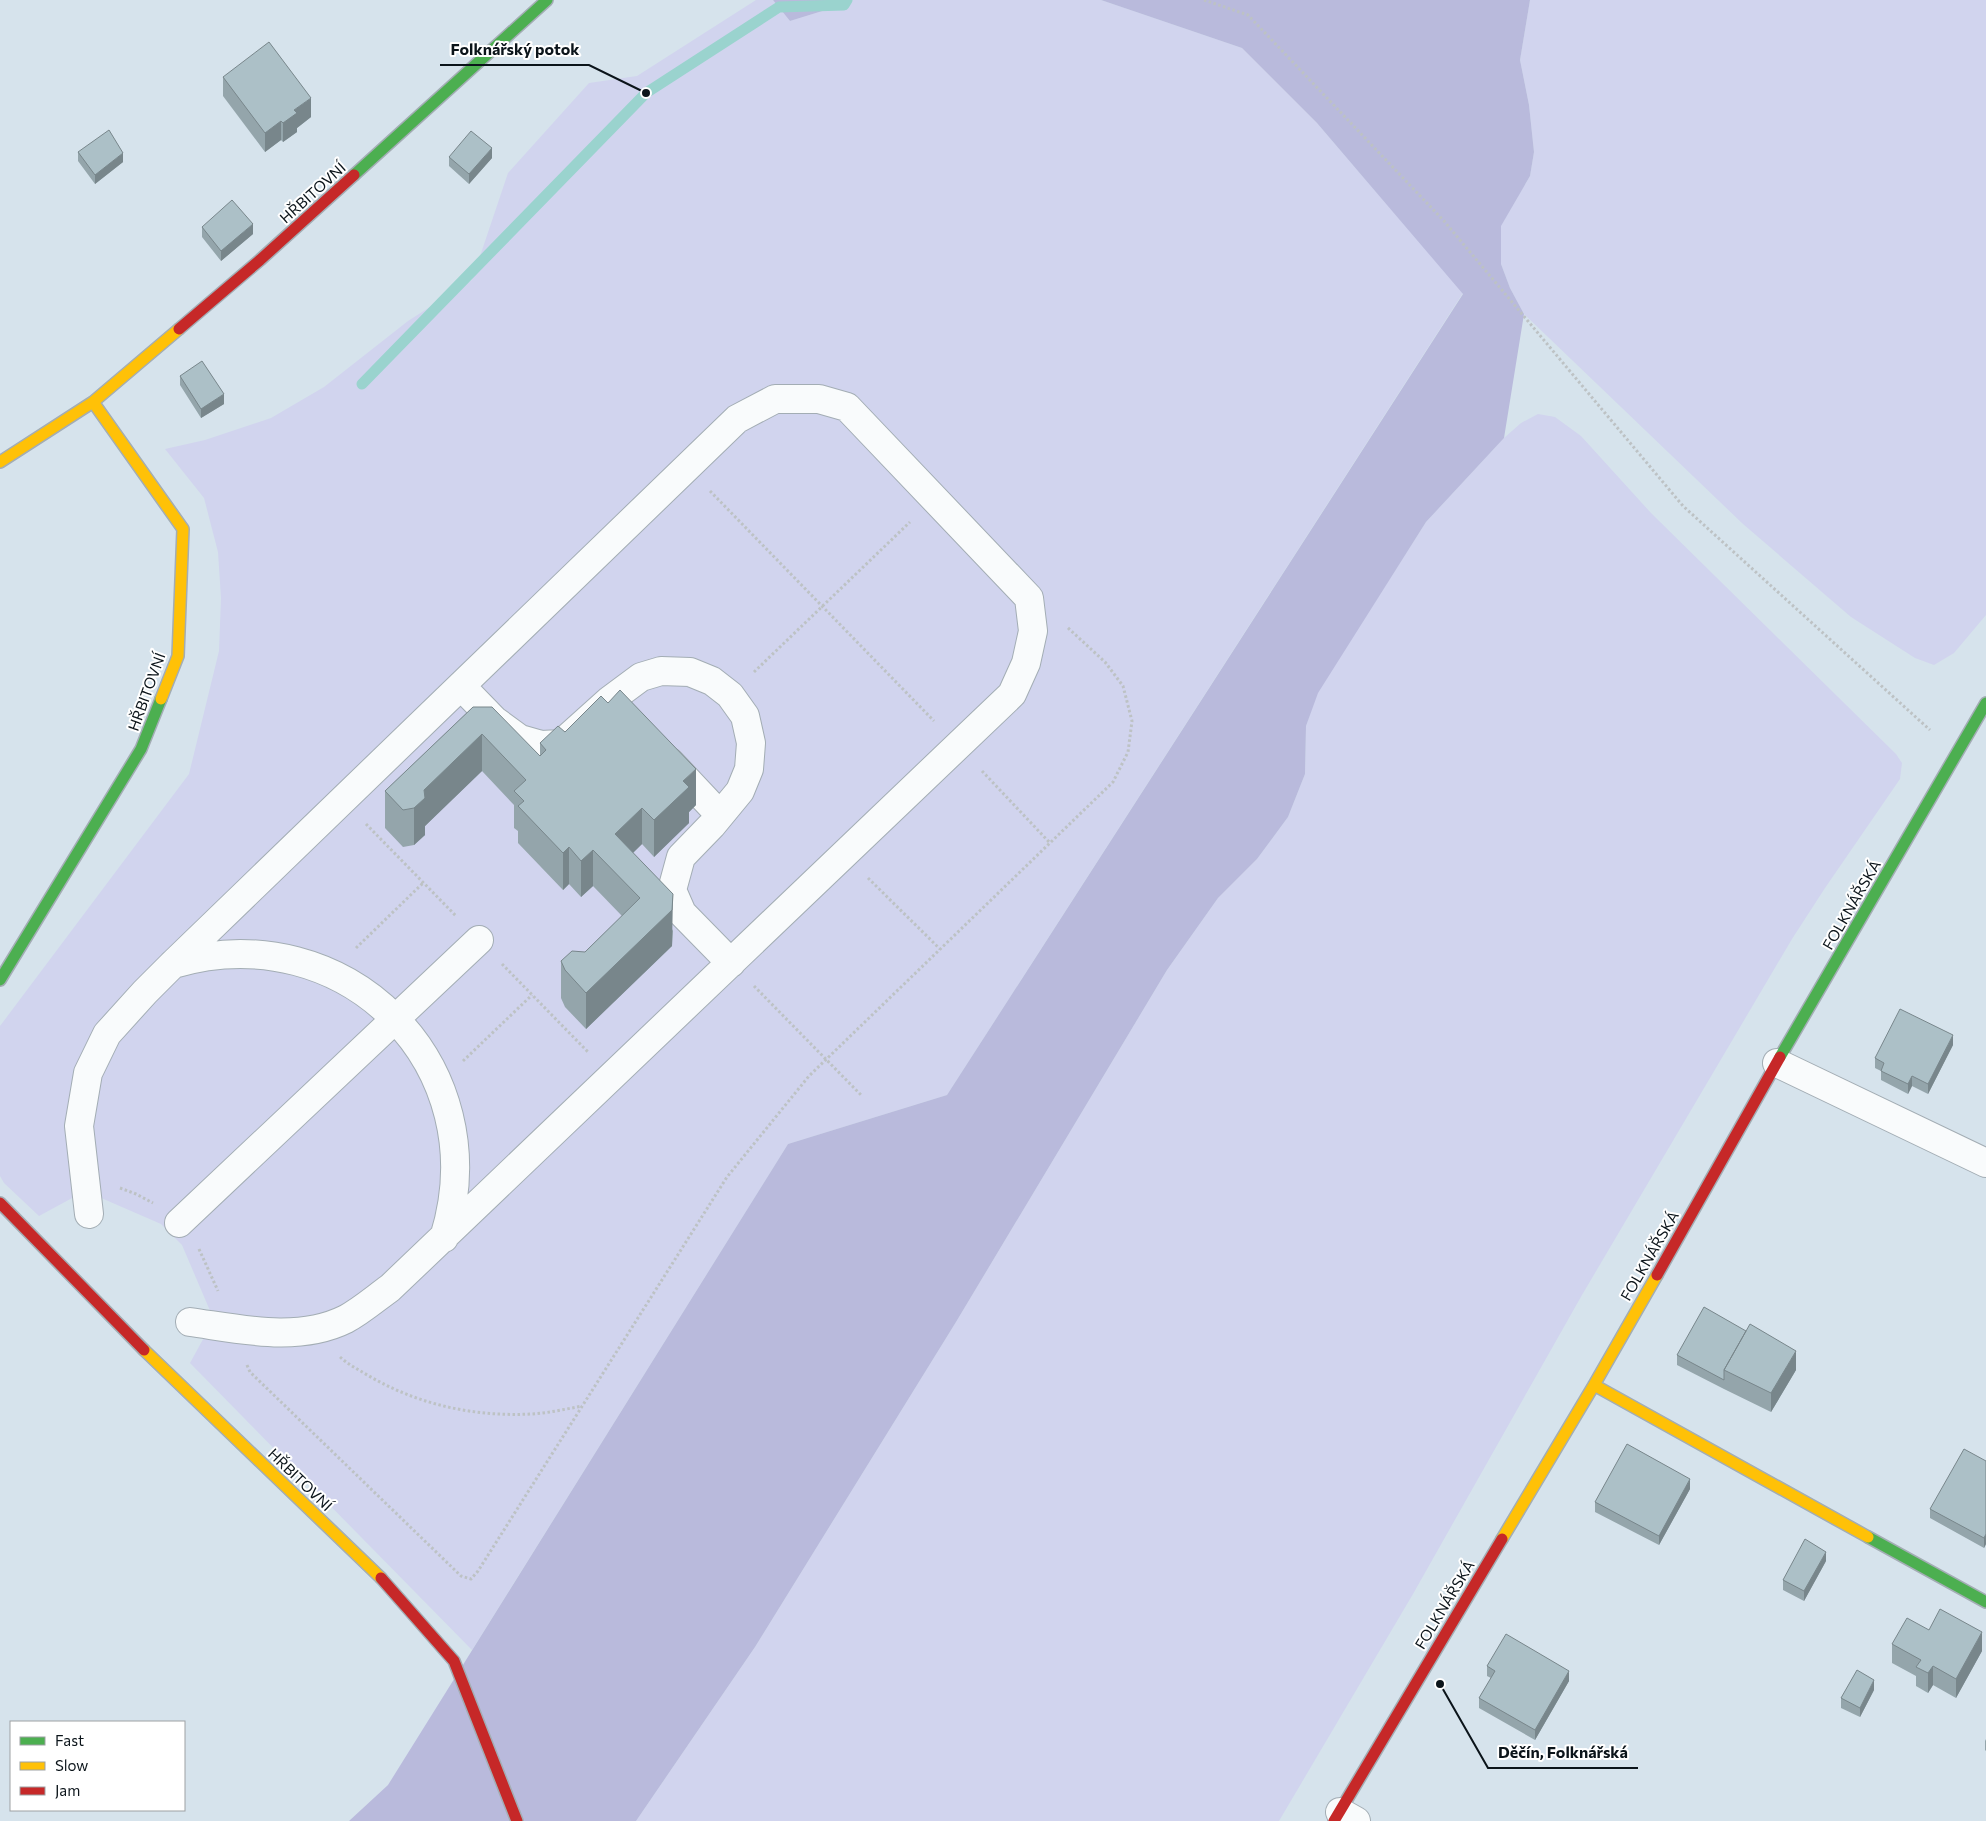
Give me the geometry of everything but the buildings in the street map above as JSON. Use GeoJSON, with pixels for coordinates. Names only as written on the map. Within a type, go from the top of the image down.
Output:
{"type":"FeatureCollection","features":[{"type":"Feature","properties":{"kind":"street","name":"HŘBITOVNÍ"},"geometry":{"type":"LineString","coordinates":[[0,462],[93,402],[260,260],[547,0]]}},
{"type":"Feature","properties":{"kind":"street"},"geometry":{"type":"LineString","coordinates":[[89,1214],[79,1126],[88,1073],[107,1034],[173,964],[738,419],[775,399],[819,399],[847,407],[1029,598],[1033,631],[1026,662],[1012,694],[390,1288],[346,1319],[310,1330],[270,1333],[190,1322]]}},
{"type":"Feature","properties":{"kind":"street","name":"HŘBITOVNÍ"},"geometry":{"type":"LineString","coordinates":[[0,980],[141,749],[178,656],[183,529],[93,402]]}},
{"type":"Feature","properties":{"kind":"street"},"geometry":{"type":"LineString","coordinates":[[461,686],[494,720],[507,730],[520,739],[541,745],[561,744],[617,707],[640,677],[661,671],[690,672],[712,680],[730,695],[744,716],[752,743],[749,768],[740,792],[681,857],[672,890],[682,913],[731,963]]}},
{"type":"Feature","properties":{"kind":"street","name":"FOLKNÁŘSKÁ"},"geometry":{"type":"LineString","coordinates":[[1343,1818],[1986,703]]}},
{"type":"Feature","properties":{"kind":"street"},"geometry":{"type":"LineString","coordinates":[[652,743],[720,815]]}},
{"type":"Feature","properties":{"kind":"street"},"geometry":{"type":"LineString","coordinates":[[179,1223],[479,940]]}},
{"type":"Feature","properties":{"kind":"street"},"geometry":{"type":"LineString","coordinates":[[173,964],[213,955],[252,953],[292,959],[330,972],[365,992],[395,1018],[420,1049],[438,1083],[450,1121],[456,1160],[454,1200],[444,1238]]}},
{"type":"Feature","properties":{"kind":"street"},"geometry":{"type":"LineString","coordinates":[[1777,1063],[1986,1163]]}},
{"type":"Feature","properties":{"kind":"street","name":"HŘBITOVNÍ"},"geometry":{"type":"LineString","coordinates":[[0,1203],[147,1353],[390,1587],[454,1661],[517,1821]]}},
{"type":"Feature","properties":{"kind":"street"},"geometry":{"type":"LineString","coordinates":[[1594,1385],[1986,1602]]}},
{"type":"Feature","properties":{"kind":"path"},"geometry":{"type":"LineString","coordinates":[[1204,0],[1248,15],[1444,221],[1683,506],[1957,754]]}},
{"type":"Feature","properties":{"kind":"path"},"geometry":{"type":"LineString","coordinates":[[687,468],[1050,843]]}},
{"type":"Feature","properties":{"kind":"path"},"geometry":{"type":"LineString","coordinates":[[730,695],[934,499]]}},
{"type":"Feature","properties":{"kind":"path"},"geometry":{"type":"LineString","coordinates":[[243,1330],[244,1358],[250,1372],[460,1576],[471,1579],[478,1571],[727,1176],[809,1076],[1113,782],[1128,752],[1132,721],[1123,686],[1105,662],[1046,608],[1029,598]]}},
{"type":"Feature","properties":{"kind":"path"},"geometry":{"type":"LineString","coordinates":[[845,855],[940,950]]}},
{"type":"Feature","properties":{"kind":"path"},"geometry":{"type":"LineString","coordinates":[[330,972],[424,883]]}},
{"type":"Feature","properties":{"kind":"path"},"geometry":{"type":"LineString","coordinates":[[731,963],[862,1096]]}},
{"type":"Feature","properties":{"kind":"path"},"geometry":{"type":"LineString","coordinates":[[438,1083],[532,995]]}},
{"type":"Feature","properties":{"kind":"path"},"geometry":{"type":"LineString","coordinates":[[310,1330],[348,1364],[390,1388],[436,1405],[485,1414],[534,1414],[582,1406]]}},
{"type":"Feature","properties":{"kind":"shaded area"},"geometry":{"type":"Polygon","coordinates":[[[756,0],[773,0],[790,21],[845,4],[848,0],[1101,0],[1242,48],[1317,123],[1463,293],[947,1095],[788,1144],[472,1650],[190,1363],[207,1332],[211,1313],[182,1245],[161,1224],[92,1194],[74,1197],[39,1216],[4,1183],[0,1176],[0,1026],[189,774],[219,651],[221,598],[218,552],[204,498],[165,449],[205,440],[271,418],[324,387],[408,321],[472,280],[508,173],[589,83],[637,76],[756,0]]]}},
{"type":"Feature","properties":{"kind":"shaded area"},"geometry":{"type":"Polygon","coordinates":[[[773,0],[848,0],[845,4],[790,21],[773,0]]]}},
{"type":"Feature","properties":{"kind":"shaded area"},"geometry":{"type":"Polygon","coordinates":[[[1101,0],[1530,0],[1520,60],[1529,105],[1534,152],[1530,176],[1501,226],[1501,264],[1510,288],[1524,314],[1504,438],[1426,522],[1318,693],[1306,726],[1305,774],[1288,817],[1257,859],[1218,898],[1167,970],[956,1322],[755,1647],[636,1821],[349,1821],[388,1785],[788,1144],[947,1095],[1463,294],[1317,123],[1242,48],[1101,0]]]}},
{"type":"Feature","properties":{"kind":"shaded area"},"geometry":{"type":"Polygon","coordinates":[[[1530,0],[1986,0],[1986,615],[1954,653],[1934,665],[1915,658],[1851,617],[1743,524],[1524,314],[1510,288],[1501,264],[1501,225],[1530,176],[1534,152],[1529,105],[1520,60],[1530,0]]]}},
{"type":"Feature","properties":{"kind":"shaded area"},"geometry":{"type":"Polygon","coordinates":[[[1538,414],[1555,417],[1581,436],[1651,513],[1896,754],[1902,763],[1900,779],[1792,939],[1582,1295],[1413,1594],[1279,1821],[636,1821],[755,1647],[956,1322],[1167,970],[1218,898],[1257,859],[1288,817],[1305,774],[1306,726],[1317,693],[1426,522],[1504,438],[1521,423],[1538,414]]]}},
{"type":"Feature","properties":{"kind":"waterway"},"geometry":{"type":"LineString","coordinates":[[362,384],[646,93],[779,7],[844,5],[847,0]]}},
{"type":"Feature","properties":{"kind":"traffic: fast"},"geometry":{"type":"LineString","coordinates":[[354,175],[547,0]]}},
{"type":"Feature","properties":{"kind":"traffic: fast"},"geometry":{"type":"LineString","coordinates":[[0,980],[141,749],[161,699]]}},
{"type":"Feature","properties":{"kind":"traffic: fast"},"geometry":{"type":"LineString","coordinates":[[1780,1057],[1986,703]]}},
{"type":"Feature","properties":{"kind":"traffic: fast"},"geometry":{"type":"LineString","coordinates":[[1868,1537],[1986,1602]]}},
{"type":"Feature","properties":{"kind":"traffic: slow"},"geometry":{"type":"LineString","coordinates":[[0,462],[93,402],[179,329]]}},
{"type":"Feature","properties":{"kind":"traffic: slow"},"geometry":{"type":"LineString","coordinates":[[93,402],[183,529],[178,656],[161,699]]}},
{"type":"Feature","properties":{"kind":"traffic: slow"},"geometry":{"type":"LineString","coordinates":[[1502,1539],[1657,1275]]}},
{"type":"Feature","properties":{"kind":"traffic: slow"},"geometry":{"type":"LineString","coordinates":[[144,1350],[381,1578]]}},
{"type":"Feature","properties":{"kind":"traffic: slow"},"geometry":{"type":"LineString","coordinates":[[1594,1385],[1868,1537]]}},
{"type":"Feature","properties":{"kind":"traffic: jam"},"geometry":{"type":"LineString","coordinates":[[179,329],[260,260],[354,175]]}},
{"type":"Feature","properties":{"kind":"traffic: jam"},"geometry":{"type":"LineString","coordinates":[[1657,1275],[1780,1057]]}},
{"type":"Feature","properties":{"kind":"traffic: jam"},"geometry":{"type":"LineString","coordinates":[[0,1203],[144,1350]]}},
{"type":"Feature","properties":{"kind":"traffic: jam"},"geometry":{"type":"LineString","coordinates":[[1334,1821],[1502,1539]]}},
{"type":"Feature","properties":{"kind":"traffic: jam"},"geometry":{"type":"LineString","coordinates":[[381,1578],[454,1661],[517,1821]]}},
{"type":"Feature","properties":{"kind":"place","name":"Folknářský potok"},"geometry":{"type":"Point","coordinates":[646,93]}},
{"type":"Feature","properties":{"kind":"place","name":"Děčín, Folknářská"},"geometry":{"type":"Point","coordinates":[1440,1684]}}]}
